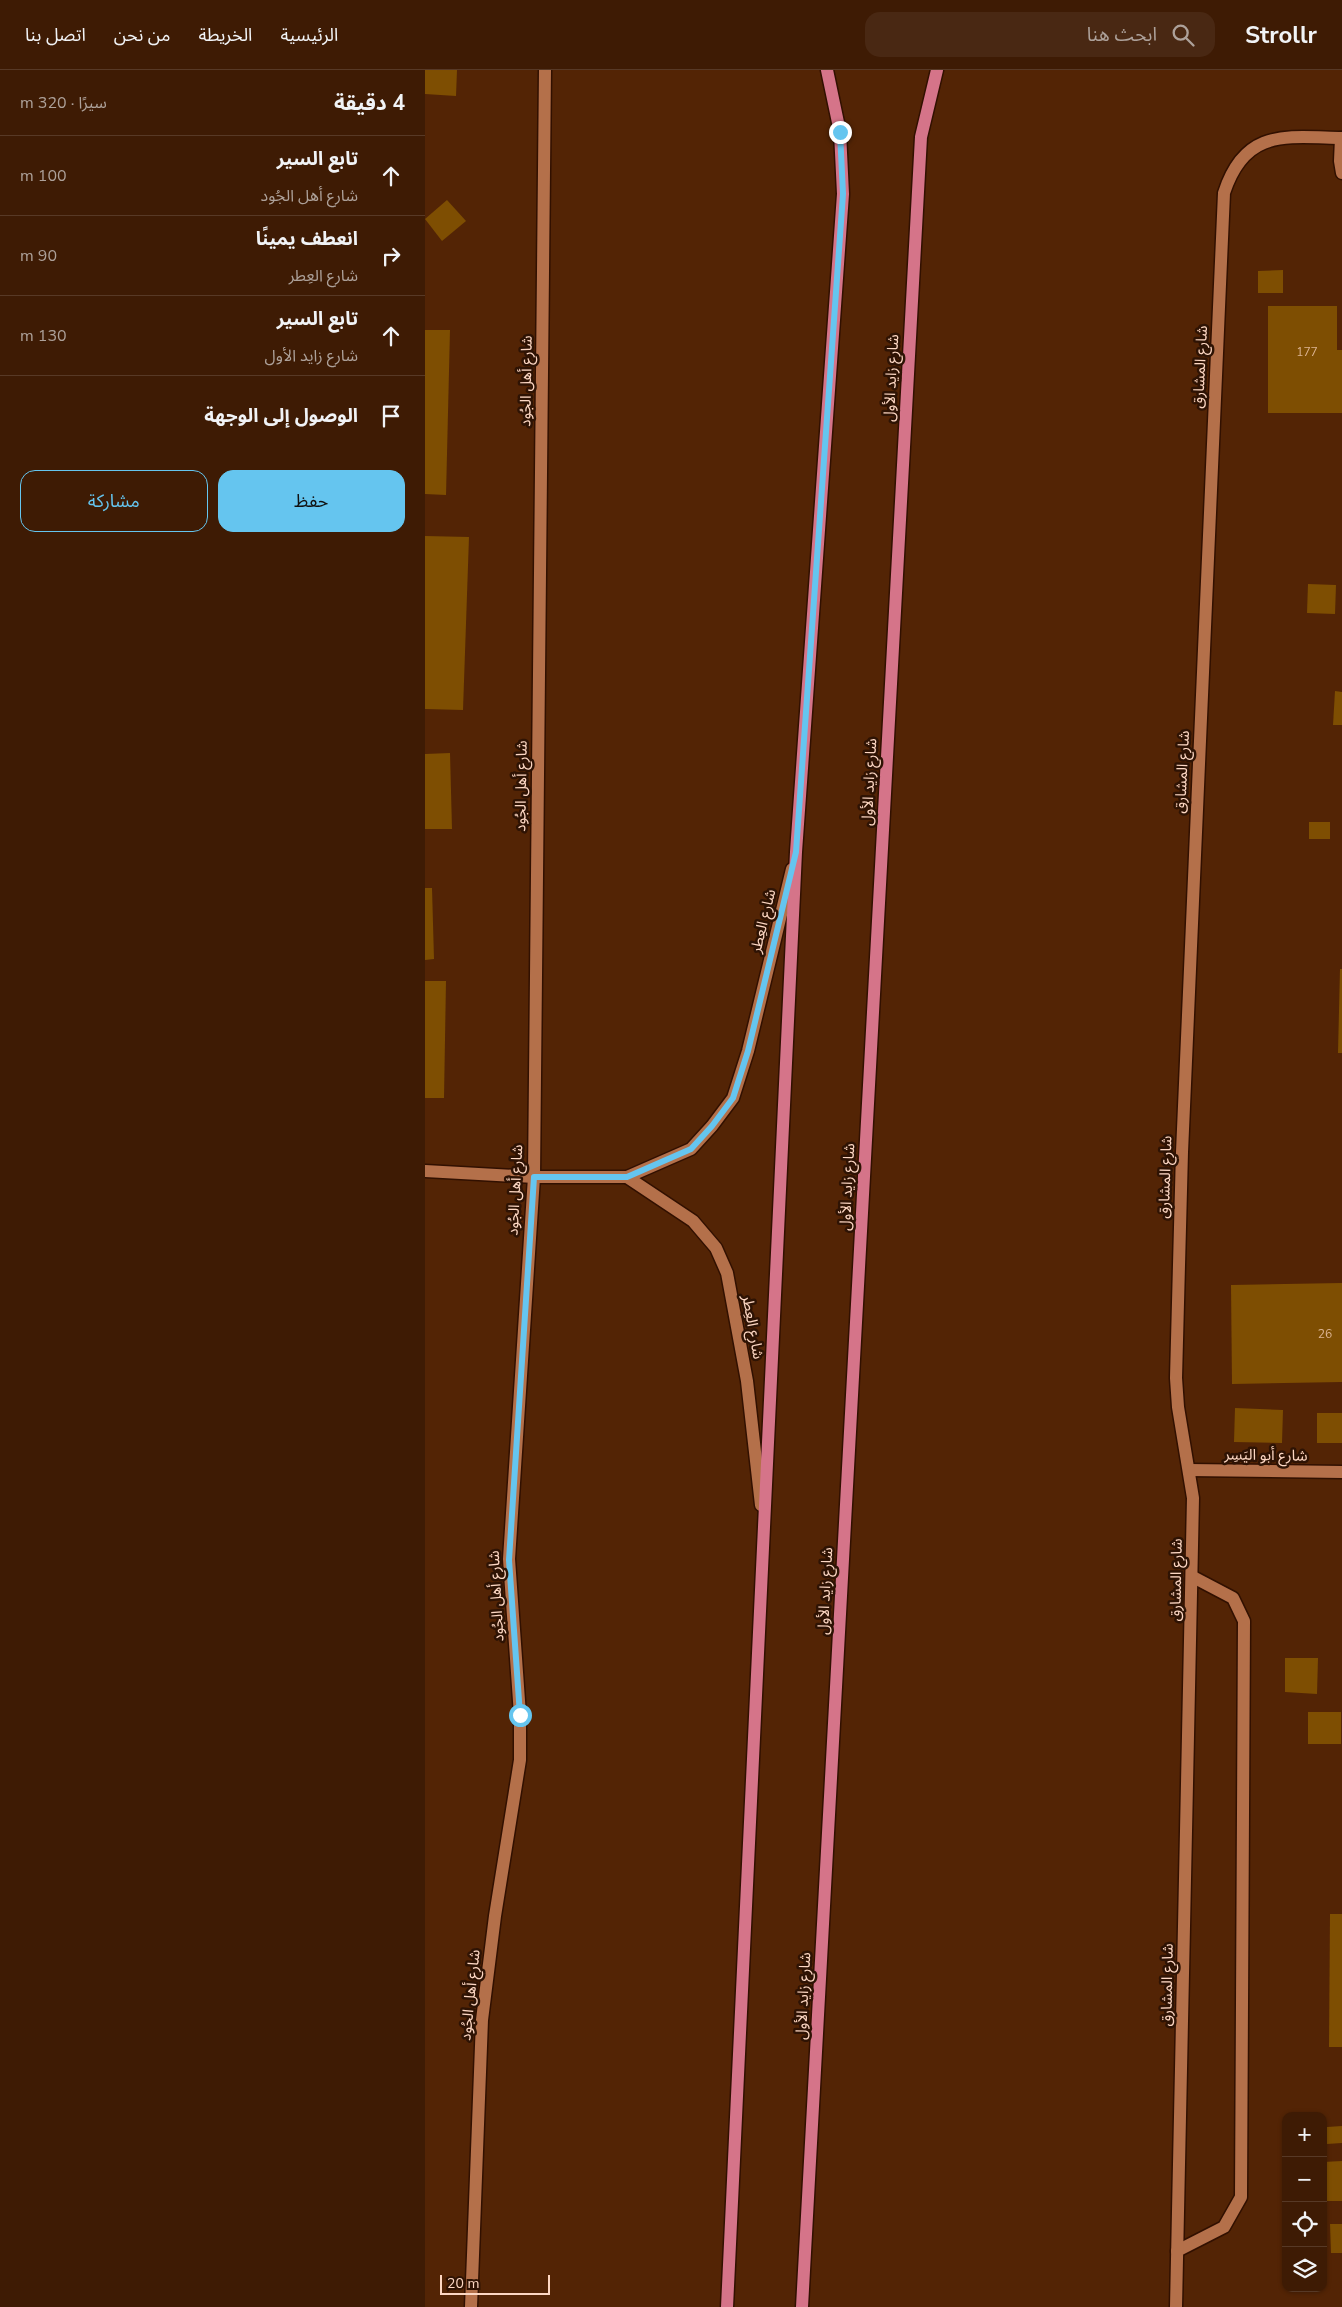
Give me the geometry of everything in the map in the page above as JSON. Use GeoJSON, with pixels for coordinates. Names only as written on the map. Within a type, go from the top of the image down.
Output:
{"type":"FeatureCollection","features":[{"type":"Feature","properties":{"kind":"main road"},"geometry":{"type":"LineString","coordinates":[[727,2307],[796,852],[843,194],[840,132],[827,70]]}},
{"type":"Feature","properties":{"kind":"main road","name":"شارع زايد الأول"},"geometry":{"type":"LineString","coordinates":[[802,2307],[921,137],[937,70]]}},
{"type":"Feature","properties":{"kind":"street","name":"شارع أهل الجُود"},"geometry":{"type":"LineString","coordinates":[[471,2307],[482,2020],[495,1916],[520,1760],[520,1715],[509,1560],[534,1177],[545,70]]}},
{"type":"Feature","properties":{"kind":"street","name":"شارع المشارق"},"geometry":{"type":"LineString","coordinates":[[1176,2307],[1193,1577],[1193,1498],[1175,1378],[1180,1201],[1224,193],[1231,172],[1243,155],[1262,142],[1287,137],[1341,138]]}},
{"type":"Feature","properties":{"kind":"street"},"geometry":{"type":"LineString","coordinates":[[1341,138],[1340,161],[1342,173]]}},
{"type":"Feature","properties":{"kind":"street","name":"شارع العِطر"},"geometry":{"type":"LineString","coordinates":[[425,1171],[534,1177],[627,1177],[691,1149],[712,1126],[733,1098],[748,1051],[796,852]]}},
{"type":"Feature","properties":{"kind":"street","name":"شارع العِطر"},"geometry":{"type":"LineString","coordinates":[[627,1177],[693,1221],[715,1248],[727,1272],[747,1381],[764,1528]]}},
{"type":"Feature","properties":{"kind":"street","name":"شارع أبو اليَسِر"},"geometry":{"type":"LineString","coordinates":[[1189,1470],[1342,1472]]}},
{"type":"Feature","properties":{"kind":"street"},"geometry":{"type":"LineString","coordinates":[[1177,2250],[1225,2228],[1241,2197],[1244,1621],[1233,1598],[1193,1577]]}},
{"type":"Feature","properties":{"kind":"building"},"geometry":{"type":"Polygon","coordinates":[[[425,70],[457,70],[456,96],[425,94],[425,70]]]}},
{"type":"Feature","properties":{"kind":"building"},"geometry":{"type":"Polygon","coordinates":[[[447,200],[466,221],[442,241],[425,219],[447,200]]]}},
{"type":"Feature","properties":{"kind":"building"},"geometry":{"type":"Polygon","coordinates":[[[1283,270],[1283,293],[1258,293],[1258,271],[1283,270]]]}},
{"type":"Feature","properties":{"kind":"building"},"geometry":{"type":"Polygon","coordinates":[[[1268,306],[1337,306],[1337,350],[1342,350],[1342,413],[1268,413],[1268,306]]]}},
{"type":"Feature","properties":{"kind":"building"},"geometry":{"type":"Polygon","coordinates":[[[425,330],[450,330],[446,495],[425,494],[425,330]]]}},
{"type":"Feature","properties":{"kind":"building"},"geometry":{"type":"Polygon","coordinates":[[[425,536],[469,537],[463,710],[425,709],[425,536]]]}},
{"type":"Feature","properties":{"kind":"building"},"geometry":{"type":"Polygon","coordinates":[[[1308,584],[1336,585],[1335,614],[1307,613],[1308,584]]]}},
{"type":"Feature","properties":{"kind":"building"},"geometry":{"type":"Polygon","coordinates":[[[1335,691],[1342,692],[1342,725],[1333,725],[1335,691]]]}},
{"type":"Feature","properties":{"kind":"building"},"geometry":{"type":"Polygon","coordinates":[[[450,753],[452,829],[425,829],[425,754],[450,753]]]}},
{"type":"Feature","properties":{"kind":"building"},"geometry":{"type":"Polygon","coordinates":[[[1309,822],[1330,822],[1330,839],[1309,839],[1309,822]]]}},
{"type":"Feature","properties":{"kind":"building"},"geometry":{"type":"Polygon","coordinates":[[[425,888],[432,888],[434,959],[425,960],[425,888]]]}},
{"type":"Feature","properties":{"kind":"building"},"geometry":{"type":"Polygon","coordinates":[[[1340,969],[1342,969],[1342,1053],[1338,1053],[1340,969]]]}},
{"type":"Feature","properties":{"kind":"building"},"geometry":{"type":"Polygon","coordinates":[[[425,981],[446,981],[444,1098],[425,1098],[425,981]]]}},
{"type":"Feature","properties":{"kind":"building"},"geometry":{"type":"Polygon","coordinates":[[[1342,1283],[1342,1382],[1232,1384],[1231,1285],[1342,1283]]]}},
{"type":"Feature","properties":{"kind":"building"},"geometry":{"type":"Polygon","coordinates":[[[1235,1408],[1283,1410],[1282,1443],[1234,1442],[1235,1408]]]}},
{"type":"Feature","properties":{"kind":"building"},"geometry":{"type":"Polygon","coordinates":[[[1317,1413],[1342,1413],[1342,1443],[1317,1443],[1317,1413]]]}},
{"type":"Feature","properties":{"kind":"building"},"geometry":{"type":"Polygon","coordinates":[[[1285,1658],[1318,1658],[1317,1694],[1285,1692],[1285,1658]]]}},
{"type":"Feature","properties":{"kind":"building"},"geometry":{"type":"Polygon","coordinates":[[[1308,1712],[1341,1712],[1341,1744],[1308,1744],[1308,1712]]]}},
{"type":"Feature","properties":{"kind":"building"},"geometry":{"type":"Polygon","coordinates":[[[1330,1914],[1342,1914],[1342,2047],[1329,2047],[1330,1914]]]}},
{"type":"Feature","properties":{"kind":"building"},"geometry":{"type":"Polygon","coordinates":[[[1342,2126],[1342,2143],[1327,2144],[1327,2127],[1342,2126]]]}},
{"type":"Feature","properties":{"kind":"building"},"geometry":{"type":"Polygon","coordinates":[[[1342,2161],[1342,2201],[1327,2201],[1327,2162],[1342,2161]]]}},
{"type":"Feature","properties":{"kind":"building"},"geometry":{"type":"Polygon","coordinates":[[[1330,2224],[1342,2224],[1342,2253],[1331,2253],[1330,2224]]]}},
{"type":"Feature","properties":{"kind":"route"},"geometry":{"type":"LineString","coordinates":[[520,1715],[509,1560],[511,1502],[534,1177],[627,1177],[691,1149],[712,1126],[733,1098],[748,1051],[796,852],[843,194],[840,132]]}}]}
